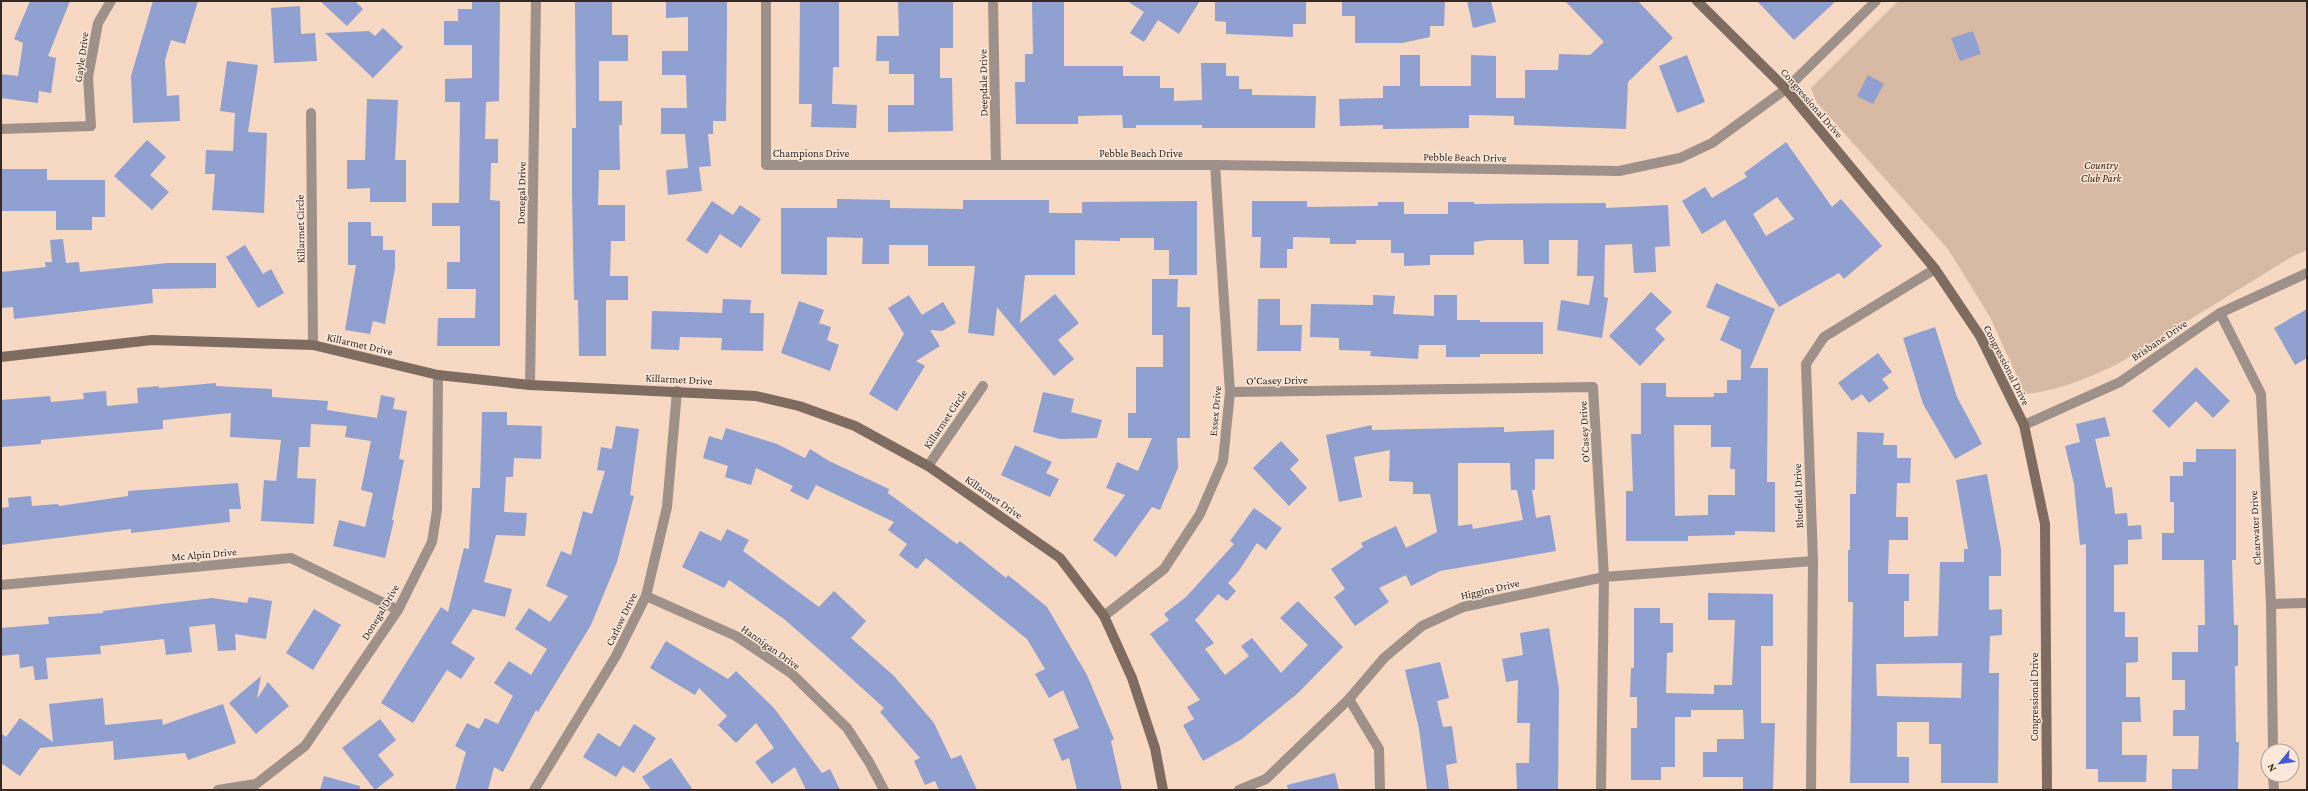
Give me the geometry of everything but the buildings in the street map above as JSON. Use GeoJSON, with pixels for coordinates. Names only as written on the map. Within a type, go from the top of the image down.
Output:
{"type":"FeatureCollection","features":[{"type":"Feature","properties":{"kind":"street","name":"Gayle Drive"},"geometry":{"type":"LineString","coordinates":[[1,129],[91,126],[88,77],[98,23],[110,1]]}},
{"type":"Feature","properties":{"kind":"street","name":"Donegal Drive"},"geometry":{"type":"LineString","coordinates":[[530,385],[536,1]]}},
{"type":"Feature","properties":{"kind":"street","name":"Champions Drive"},"geometry":{"type":"LineString","coordinates":[[766,1],[766,165],[996,165]]}},
{"type":"Feature","properties":{"kind":"street","name":"Deepdale Drive"},"geometry":{"type":"LineString","coordinates":[[993,1],[996,165]]}},
{"type":"Feature","properties":{"kind":"street","name":"Congressional Drive"},"geometry":{"type":"LineString","coordinates":[[1697,1],[1786,89],[1935,269],[1980,336],[2024,425],[2045,524],[2047,790]]}},
{"type":"Feature","properties":{"kind":"street","name":"Pebble Beach Drive"},"geometry":{"type":"LineString","coordinates":[[996,165],[1216,165],[1619,171],[1680,158],[1712,143],[1786,89],[1876,1]]}},
{"type":"Feature","properties":{"kind":"street","name":"Killarmet Circle"},"geometry":{"type":"LineString","coordinates":[[311,113],[313,345]]}},
{"type":"Feature","properties":{"kind":"street","name":"Essex Drive"},"geometry":{"type":"LineString","coordinates":[[1104,616],[1164,569],[1200,514],[1223,461],[1230,392],[1216,165]]}},
{"type":"Feature","properties":{"kind":"street","name":"Bluefield Drive"},"geometry":{"type":"LineString","coordinates":[[1810,790],[1813,561],[1806,364],[1824,337],[1935,269]]}},
{"type":"Feature","properties":{"kind":"street","name":"Brisbane Drive"},"geometry":{"type":"LineString","coordinates":[[2024,425],[2120,382],[2220,313],[2307,273]]}},
{"type":"Feature","properties":{"kind":"street","name":"Clearwater Drive"},"geometry":{"type":"LineString","coordinates":[[2220,313],[2261,394],[2271,604],[2273,743]]}},
{"type":"Feature","properties":{"kind":"street","name":"Killarmet Drive"},"geometry":{"type":"LineString","coordinates":[[1,357],[152,340],[313,345],[438,375],[530,385],[756,396],[799,406],[855,426],[928,466],[1060,558],[1104,616],[1132,678],[1155,748],[1163,790]]}},
{"type":"Feature","properties":{"kind":"street","name":"Donegal Drive"},"geometry":{"type":"LineString","coordinates":[[218,790],[257,787],[305,746],[398,610],[432,542],[437,510],[438,375]]}},
{"type":"Feature","properties":{"kind":"street","name":"Killarmet Circle"},"geometry":{"type":"LineString","coordinates":[[928,466],[983,386]]}},
{"type":"Feature","properties":{"kind":"street","name":"O'Casey Drive"},"geometry":{"type":"LineString","coordinates":[[1230,392],[1593,387],[1604,577],[1602,790]]}},
{"type":"Feature","properties":{"kind":"street","name":"Carlow Drive"},"geometry":{"type":"LineString","coordinates":[[535,789],[616,656],[646,596],[667,507],[677,391]]}},
{"type":"Feature","properties":{"kind":"street","name":"Mc Alpin Drive"},"geometry":{"type":"LineString","coordinates":[[1,585],[291,558],[398,610]]}},
{"type":"Feature","properties":{"kind":"street","name":"Higgins Drive"},"geometry":{"type":"LineString","coordinates":[[1239,790],[1266,779],[1348,699],[1384,658],[1422,626],[1463,607],[1604,577],[1813,561]]}},
{"type":"Feature","properties":{"kind":"street","name":"Hannigan Drive"},"geometry":{"type":"LineString","coordinates":[[646,596],[736,636],[791,673],[847,728],[869,762],[884,790]]}},
{"type":"Feature","properties":{"kind":"street"},"geometry":{"type":"LineString","coordinates":[[2271,604],[2307,603]]}},
{"type":"Feature","properties":{"kind":"street"},"geometry":{"type":"LineString","coordinates":[[1348,699],[1379,749],[1380,790]]}},
{"type":"Feature","properties":{"kind":"green space","name":"Country Club Park"},"geometry":{"type":"Polygon","coordinates":[[[1898,1],[2307,1],[2307,250],[2293,256],[2121,362],[2062,387],[2025,394],[1990,317],[1948,249],[1817,103],[1811,88],[1898,1]]]}}]}
